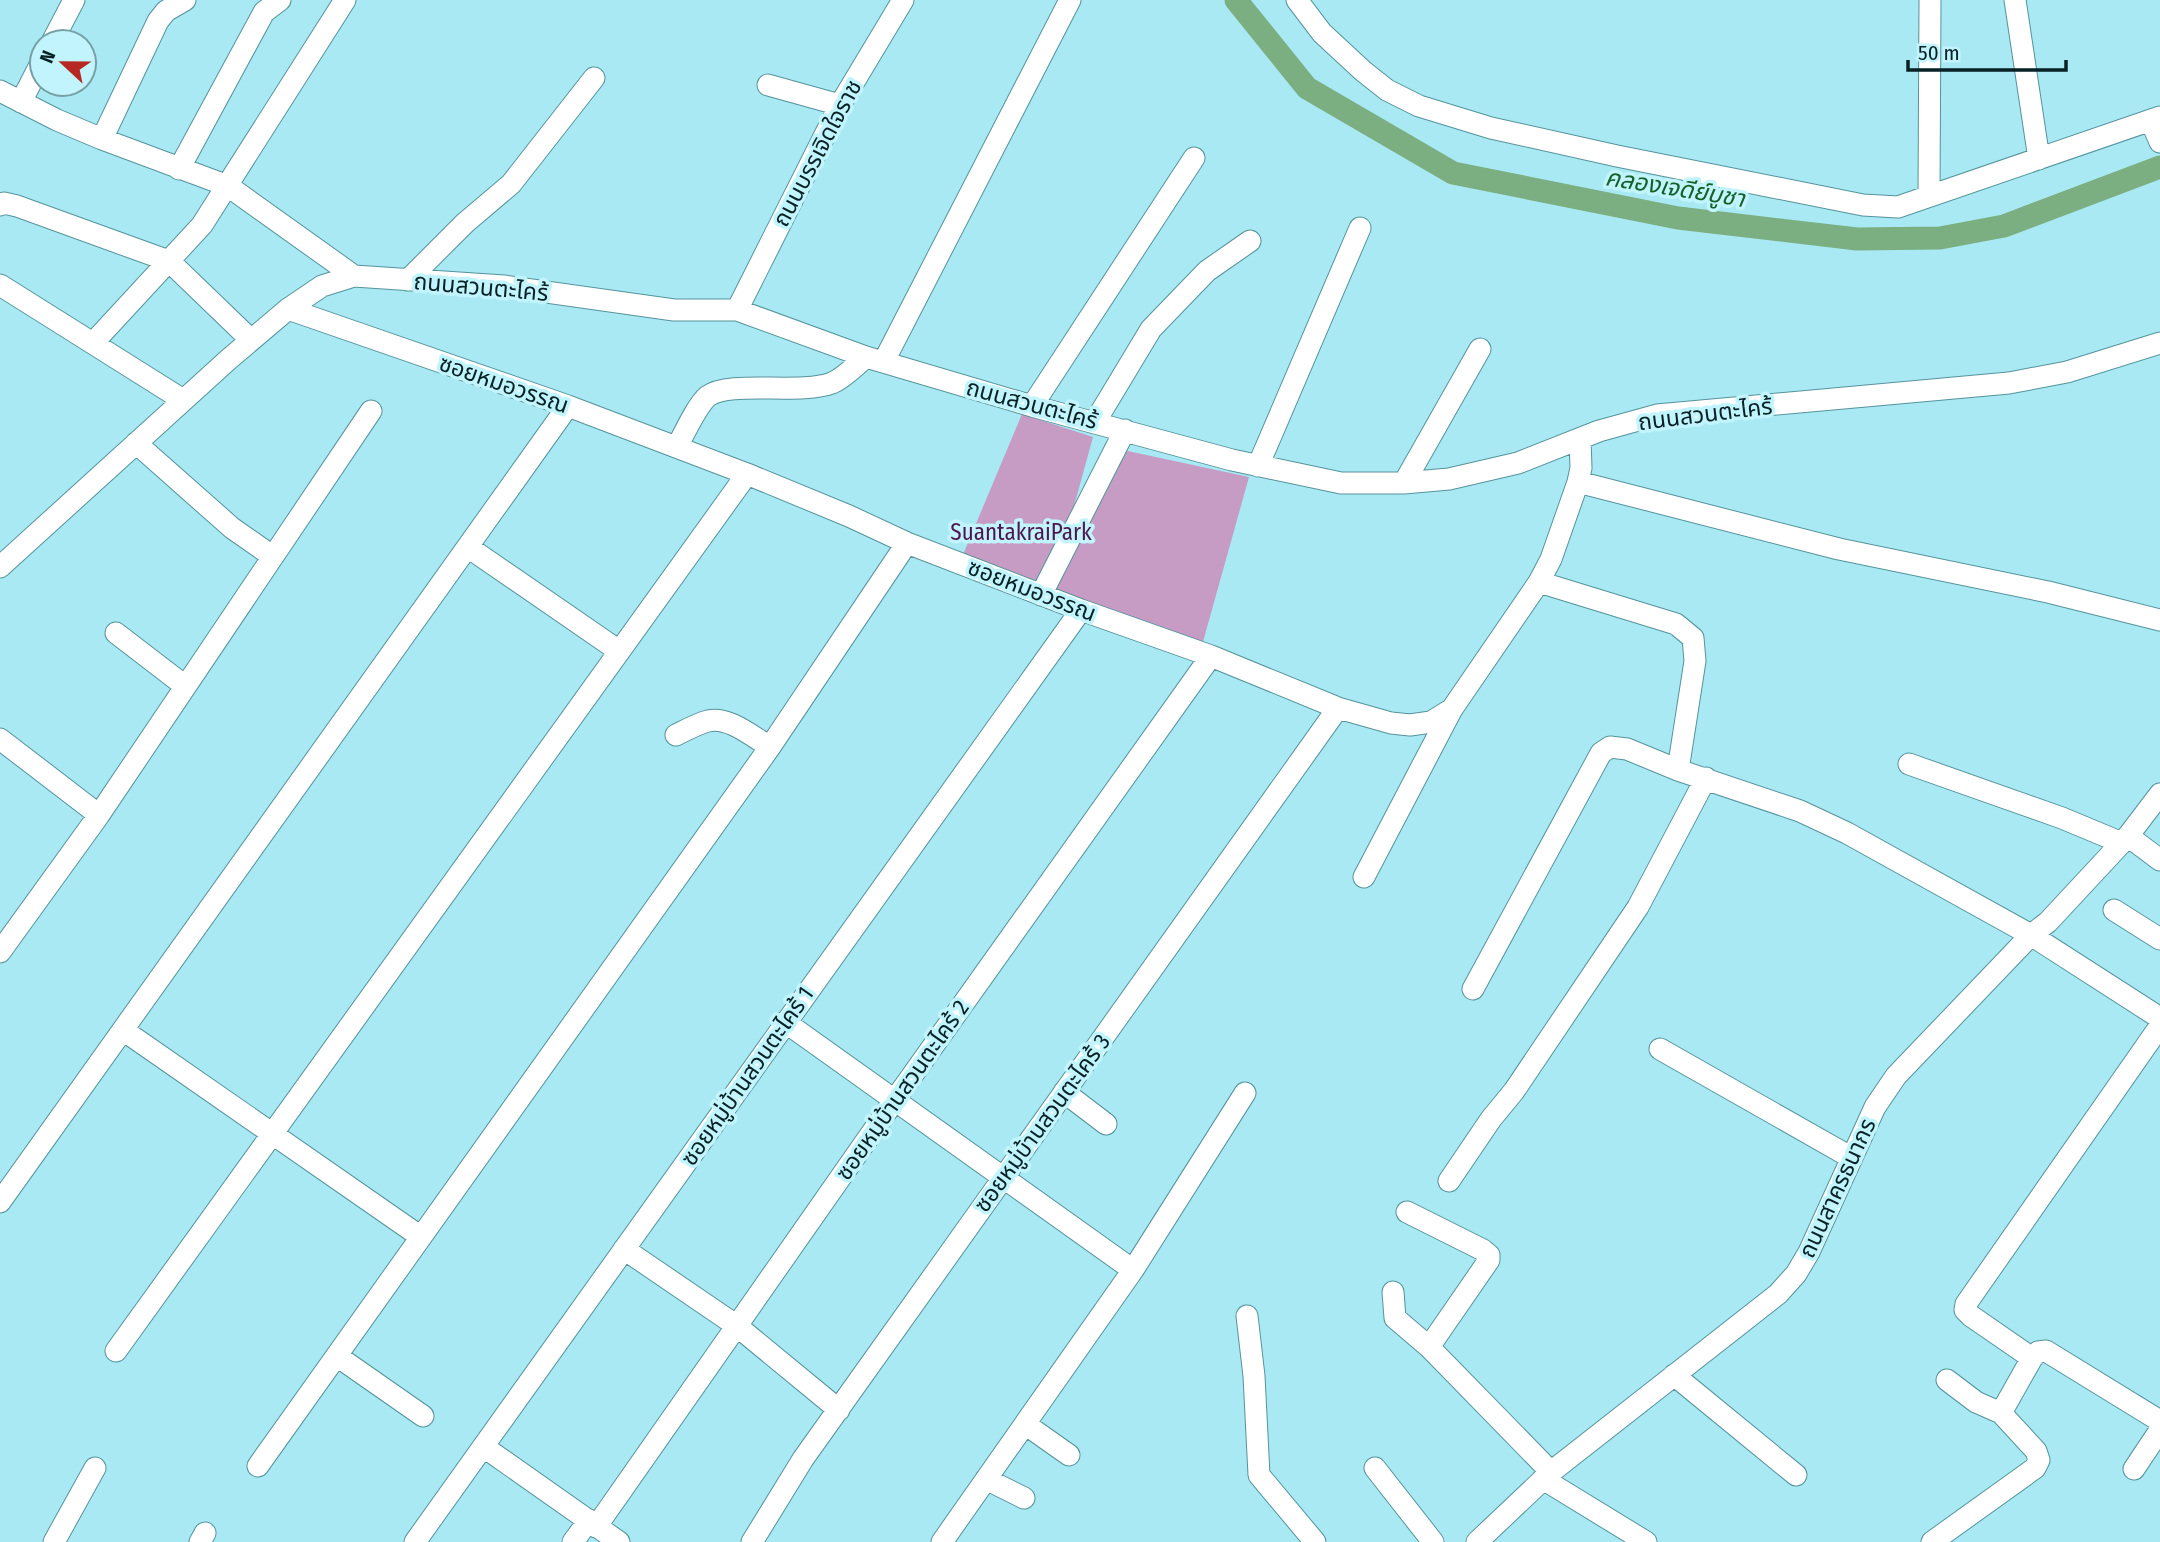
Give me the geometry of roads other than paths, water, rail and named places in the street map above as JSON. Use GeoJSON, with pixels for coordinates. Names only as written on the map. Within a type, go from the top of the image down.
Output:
{"type":"FeatureCollection","features":[{"type":"Feature","properties":{"kind":"street"},"geometry":{"type":"LineString","coordinates":[[59,28],[74,0]]}},
{"type":"Feature","properties":{"kind":"street"},"geometry":{"type":"LineString","coordinates":[[102,139],[158,21],[166,11],[185,0]]}},
{"type":"Feature","properties":{"kind":"street"},"geometry":{"type":"LineString","coordinates":[[179,169],[264,12],[280,0]]}},
{"type":"Feature","properties":{"kind":"street"},"geometry":{"type":"LineString","coordinates":[[93,343],[202,226],[345,0]]}},
{"type":"Feature","properties":{"kind":"street","name":"ถนนบรรเจิดใจราช"},"geometry":{"type":"LineString","coordinates":[[737,310],[840,106],[904,0]]}},
{"type":"Feature","properties":{"kind":"street"},"geometry":{"type":"LineString","coordinates":[[677,447],[705,398],[716,392],[739,388],[772,390],[832,383],[875,359],[1070,0]]}},
{"type":"Feature","properties":{"kind":"street"},"geometry":{"type":"LineString","coordinates":[[1297,0],[1322,33],[1363,71],[1387,90],[1419,106],[1504,131],[1749,184],[1863,205],[1898,207],[2039,159],[2158,130]]}},
{"type":"Feature","properties":{"kind":"street"},"geometry":{"type":"LineString","coordinates":[[1929,196],[1930,0]]}},
{"type":"Feature","properties":{"kind":"street"},"geometry":{"type":"LineString","coordinates":[[2015,0],[2039,159]]}},
{"type":"Feature","properties":{"kind":"street"},"geometry":{"type":"LineString","coordinates":[[408,280],[465,223],[511,184],[594,78]]}},
{"type":"Feature","properties":{"kind":"street"},"geometry":{"type":"LineString","coordinates":[[768,85],[840,106]]}},
{"type":"Feature","properties":{"kind":"street"},"geometry":{"type":"LineString","coordinates":[[21,102],[28,88]]}},
{"type":"Feature","properties":{"kind":"street"},"geometry":{"type":"LineString","coordinates":[[0,91],[102,139],[228,186],[354,276]]}},
{"type":"Feature","properties":{"kind":"street"},"geometry":{"type":"LineString","coordinates":[[1032,406],[1194,158]]}},
{"type":"Feature","properties":{"kind":"street"},"geometry":{"type":"LineString","coordinates":[[0,205],[4,203],[17,206],[169,261],[251,340]]}},
{"type":"Feature","properties":{"kind":"street"},"geometry":{"type":"LineString","coordinates":[[1258,466],[1360,228]]}},
{"type":"Feature","properties":{"kind":"street"},"geometry":{"type":"LineString","coordinates":[[1095,422],[1151,329],[1208,271],[1250,241]]}},
{"type":"Feature","properties":{"kind":"street","name":"ถนนสวนตะไคร้"},"geometry":{"type":"LineString","coordinates":[[0,567],[183,400],[288,309],[322,286],[354,276],[504,286],[674,310],[737,310],[875,359],[1032,406],[1258,466],[1341,483],[1404,483],[1448,479],[1518,463],[1580,439],[1657,415],[2009,383],[2067,372],[2160,343]]}},
{"type":"Feature","properties":{"kind":"street"},"geometry":{"type":"LineString","coordinates":[[2,289],[183,400]]}},
{"type":"Feature","properties":{"kind":"street","name":"ซอยหมอวรรณ"},"geometry":{"type":"LineString","coordinates":[[288,309],[568,406],[677,447],[1041,595],[1211,656],[1338,708],[1391,723],[1410,725],[1431,722],[1452,709]]}},
{"type":"Feature","properties":{"kind":"street"},"geometry":{"type":"LineString","coordinates":[[1404,483],[1480,349]]}},
{"type":"Feature","properties":{"kind":"street"},"geometry":{"type":"LineString","coordinates":[[0,1202],[568,406]]}},
{"type":"Feature","properties":{"kind":"street"},"geometry":{"type":"LineString","coordinates":[[0,952],[99,815],[371,411]]}},
{"type":"Feature","properties":{"kind":"street"},"geometry":{"type":"LineString","coordinates":[[1041,595],[1125,430]]}},
{"type":"Feature","properties":{"kind":"street"},"geometry":{"type":"LineString","coordinates":[[1364,877],[1452,709],[1539,582],[1578,482],[1581,468],[1580,439]]}},
{"type":"Feature","properties":{"kind":"street"},"geometry":{"type":"LineString","coordinates":[[136,443],[232,528],[272,556]]}},
{"type":"Feature","properties":{"kind":"street"},"geometry":{"type":"LineString","coordinates":[[116,1351],[747,474]]}},
{"type":"Feature","properties":{"kind":"street"},"geometry":{"type":"LineString","coordinates":[[1578,482],[1839,549],[2048,592],[2160,620]]}},
{"type":"Feature","properties":{"kind":"street"},"geometry":{"type":"LineString","coordinates":[[258,1466],[770,747],[907,542]]}},
{"type":"Feature","properties":{"kind":"street"},"geometry":{"type":"LineString","coordinates":[[468,547],[619,651]]}},
{"type":"Feature","properties":{"kind":"street"},"geometry":{"type":"LineString","coordinates":[[1539,582],[1676,624],[1693,638],[1695,661],[1678,770]]}},
{"type":"Feature","properties":{"kind":"street","name":"ซอยหมู่บ้านสวนตะไคร้ 1"},"geometry":{"type":"LineString","coordinates":[[415,1542],[1081,610]]}},
{"type":"Feature","properties":{"kind":"street"},"geometry":{"type":"LineString","coordinates":[[116,633],[185,686]]}},
{"type":"Feature","properties":{"kind":"street","name":"ซอยหมู่บ้านสวนตะไคร้ 2"},"geometry":{"type":"LineString","coordinates":[[573,1542],[593,1523],[737,1326],[1211,656]]}},
{"type":"Feature","properties":{"kind":"street","name":"ซอยหมู่บ้านสวนตะไคร้ 3"},"geometry":{"type":"LineString","coordinates":[[752,1542],[803,1460],[1338,708]]}},
{"type":"Feature","properties":{"kind":"street"},"geometry":{"type":"LineString","coordinates":[[676,735],[707,721],[719,720],[733,724],[770,747]]}},
{"type":"Feature","properties":{"kind":"street"},"geometry":{"type":"LineString","coordinates":[[0,738],[99,815]]}},
{"type":"Feature","properties":{"kind":"street"},"geometry":{"type":"LineString","coordinates":[[1473,989],[1601,753],[1610,747],[1627,749],[1678,770],[1800,811],[1847,833],[2031,935],[2160,1018]]}},
{"type":"Feature","properties":{"kind":"street"},"geometry":{"type":"LineString","coordinates":[[1909,764],[2125,839],[2160,860]]}},
{"type":"Feature","properties":{"kind":"street"},"geometry":{"type":"LineString","coordinates":[[1449,1181],[1491,1119],[1514,1091],[1637,907],[1706,778]]}},
{"type":"Feature","properties":{"kind":"street","name":"ถนนสาครธนากร"},"geometry":{"type":"LineString","coordinates":[[1477,1542],[1547,1475],[1778,1294],[1796,1274],[1809,1252],[1875,1107],[1896,1076],[2031,935],[2048,922],[2125,839],[2160,794]]}},
{"type":"Feature","properties":{"kind":"street"},"geometry":{"type":"LineString","coordinates":[[2114,909],[2160,939]]}},
{"type":"Feature","properties":{"kind":"street"},"geometry":{"type":"LineString","coordinates":[[785,1022],[1133,1270]]}},
{"type":"Feature","properties":{"kind":"street"},"geometry":{"type":"LineString","coordinates":[[2032,1358],[1971,1316],[1965,1310],[1966,1304],[2160,1026]]}},
{"type":"Feature","properties":{"kind":"street"},"geometry":{"type":"LineString","coordinates":[[123,1030],[421,1237]]}},
{"type":"Feature","properties":{"kind":"street"},"geometry":{"type":"LineString","coordinates":[[1660,1049],[1852,1158]]}},
{"type":"Feature","properties":{"kind":"street"},"geometry":{"type":"LineString","coordinates":[[1064,1092],[1106,1124]]}},
{"type":"Feature","properties":{"kind":"street"},"geometry":{"type":"LineString","coordinates":[[944,1542],[1133,1270],[1245,1093]]}},
{"type":"Feature","properties":{"kind":"street"},"geometry":{"type":"LineString","coordinates":[[1407,1212],[1489,1255],[1489,1260],[1429,1347]]}},
{"type":"Feature","properties":{"kind":"street"},"geometry":{"type":"LineString","coordinates":[[624,1249],[737,1326],[839,1410]]}},
{"type":"Feature","properties":{"kind":"street"},"geometry":{"type":"LineString","coordinates":[[1394,1292],[1395,1318],[1429,1347],[1547,1475],[1646,1542]]}},
{"type":"Feature","properties":{"kind":"street"},"geometry":{"type":"LineString","coordinates":[[1247,1316],[1254,1376],[1256,1458],[1259,1475],[1315,1542]]}},
{"type":"Feature","properties":{"kind":"street"},"geometry":{"type":"LineString","coordinates":[[2001,1413],[2032,1358],[2038,1352],[2046,1351],[2160,1421]]}},
{"type":"Feature","properties":{"kind":"street"},"geometry":{"type":"LineString","coordinates":[[337,1356],[423,1416]]}},
{"type":"Feature","properties":{"kind":"street"},"geometry":{"type":"LineString","coordinates":[[1674,1375],[1796,1475]]}},
{"type":"Feature","properties":{"kind":"street"},"geometry":{"type":"LineString","coordinates":[[1932,1542],[2035,1468],[2039,1460],[2036,1451],[2001,1413],[1976,1402],[1947,1380]]}},
{"type":"Feature","properties":{"kind":"street"},"geometry":{"type":"LineString","coordinates":[[1025,1424],[1069,1455]]}},
{"type":"Feature","properties":{"kind":"street"},"geometry":{"type":"LineString","coordinates":[[2134,1469],[2160,1430]]}},
{"type":"Feature","properties":{"kind":"street"},"geometry":{"type":"LineString","coordinates":[[484,1447],[619,1542]]}},
{"type":"Feature","properties":{"kind":"street"},"geometry":{"type":"LineString","coordinates":[[54,1542],[95,1468]]}},
{"type":"Feature","properties":{"kind":"street"},"geometry":{"type":"LineString","coordinates":[[1375,1468],[1433,1542]]}},
{"type":"Feature","properties":{"kind":"street"},"geometry":{"type":"LineString","coordinates":[[986,1479],[1024,1498]]}},
{"type":"Feature","properties":{"kind":"waterway","name":"คลองเจดีย์บูชา"},"geometry":{"type":"LineString","coordinates":[[1236,0],[1307,88],[1453,173],[1678,218],[1857,239],[1940,238],[2004,226],[2160,167]]}},
{"type":"Feature","properties":{"kind":"park label","name":"SuantakraiPark"},"geometry":{"type":"Point","coordinates":[1021,532]}}]}
